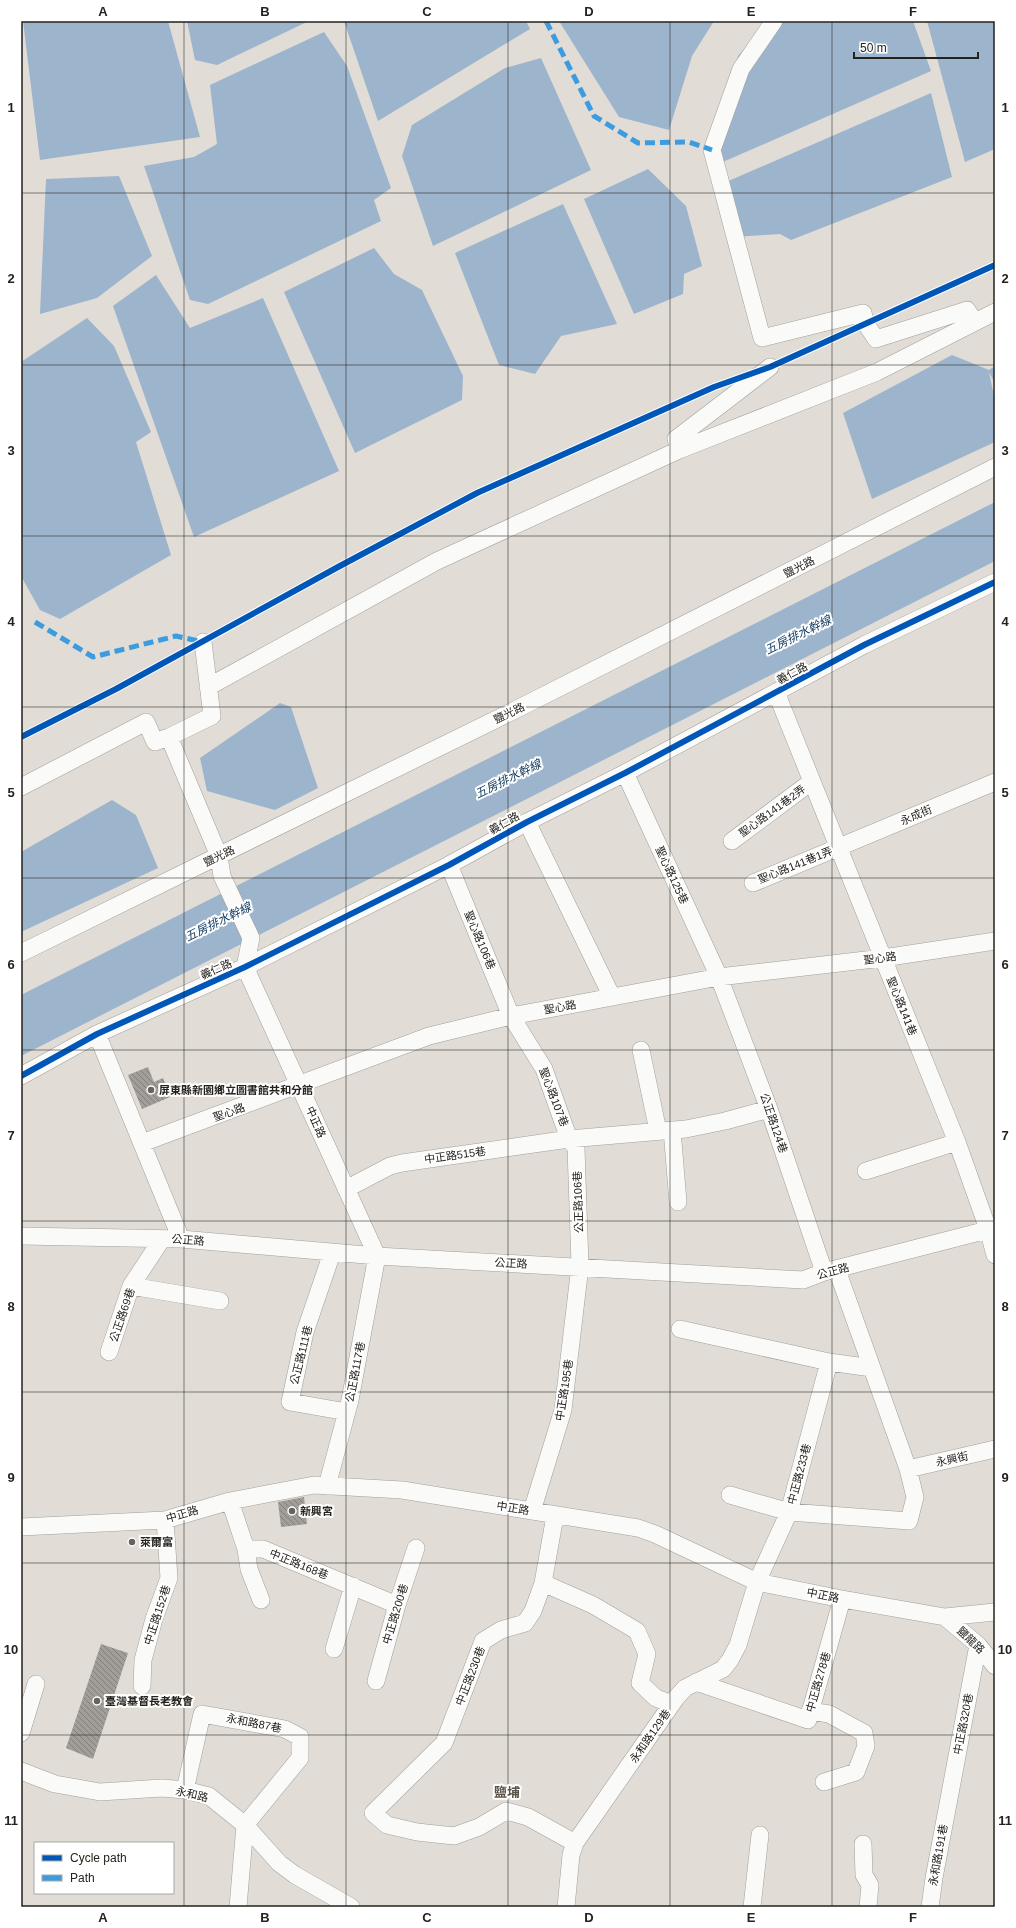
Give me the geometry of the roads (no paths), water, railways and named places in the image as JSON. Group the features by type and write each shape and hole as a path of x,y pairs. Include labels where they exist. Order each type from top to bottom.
{"street":[{"path":"774,21 741,70 712,150 762,338 863,312 866,324 876,339 967,310 974,321"},
{"path":"208,687 437,561 679,450 877,372 974,321 995,312"},
{"path":"679,450 676,439 770,367"},
{"name":"鹽光路","path":"21,953 518,708 995,467"},
{"name":"義仁路","path":"21,1076 97,1034 245,967 449,865 527,822 625,773 864,645 995,582"},
{"path":"21,787 146,722 155,742 169,737 212,716 203,642"},
{"name":"聖心路141巷","path":"776,692 992,1228 995,1255"},
{"path":"169,737 219,856 222,876 251,938 245,967"},
{"name":"聖心路125巷","path":"625,773 719,977"},
{"name":"聖心路141巷2弄","path":"732,841 811,782"},
{"name":"永成街","path":"838,848 995,782"},
{"path":"527,822 612,997"},
{"name":"聖心路141巷1弄","path":"753,883 838,848"},
{"name":"聖心路106巷","path":"449,865 511,1016"},
{"name":"聖心路","path":"142,1143 300,1086 429,1036 511,1016 719,977 883,958 995,941"},
{"name":"中正路","path":"245,967 377,1256"},
{"name":"公正路124巷","path":"719,977 830,1271 872,1368 908,1469 915,1497 909,1521 789,1512"},
{"name":"聖心路107巷","path":"511,1016 544,1070 569,1139"},
{"path":"97,1034 181,1239"},
{"path":"641,1050 665,1131 678,1202"},
{"name":"中正路515巷","path":"346,1189 390,1166 402,1163 569,1139 665,1131 725,1121 769,1109"},
{"name":"公正路106巷","path":"569,1139 576,1148 580,1266"},
{"path":"866,1171 957,1142"},
{"name":"公正路","path":"21,1236 181,1239 377,1256 580,1266 803,1280 830,1271 992,1228"},
{"name":"公正路69巷","path":"109,1352 131,1286 162,1239"},
{"name":"公正路111巷","path":"332,1253 306,1332 290,1402 347,1412"},
{"name":"公正路117巷","path":"327,1486 347,1412 377,1256"},
{"name":"中正路195巷","path":"532,1511 563,1410 580,1266"},
{"path":"131,1286 220,1301"},
{"path":"680,1329 829,1362 872,1368"},
{"name":"中正路233巷","path":"757,1582 789,1512 829,1362"},
{"name":"永興街","path":"908,1469 995,1449"},
{"name":"中正路","path":"22,1529 165,1520 230,1502 314,1485 402,1490 555,1516 638,1528 655,1534 757,1582 945,1617 995,1612"},
{"path":"730,1495 789,1512"},
{"path":"230,1502 246,1549 249,1569 261,1600"},
{"name":"中正路230巷","path":"555,1516 543,1583 533,1611 525,1623 500,1630 483,1641 444,1743 373,1813 388,1825 417,1832 454,1836 479,1827 506,1812 528,1817 576,1843"},
{"name":"中正路152巷","path":"142,1686 143,1660 154,1619 168,1578 165,1520"},
{"name":"中正路200巷","path":"376,1681 397,1605 416,1548"},
{"name":"中正路168巷","path":"246,1549 263,1549 397,1605"},
{"name":"永和路129巷","path":"566,1907 571,1855 576,1843 672,1704 686,1688 723,1669 730,1660 738,1645 757,1582"},
{"path":"543,1583 593,1605 637,1631 647,1654 640,1683 656,1698 672,1704"},
{"path":"334,1650 353,1586"},
{"name":"中正路278巷","path":"696,1682 808,1720 842,1599"},
{"name":"鹽龍路","path":"945,1617 978,1645 995,1666"},
{"name":"中正路320巷","path":"948,1803 978,1645"},
{"path":"21,1733 36,1684"},
{"path":"810,1712 829,1714 864,1733 866,1746 856,1772 824,1782"},
{"name":"永和路87巷","path":"184,1790 202,1714 285,1729 300,1737 300,1758 245,1825"},
{"name":"永和路","path":"21,1771 55,1784 100,1792 162,1788 184,1790 209,1796 245,1825 279,1863 295,1875 350,1907"},
{"name":"永和路191巷","path":"930,1907 948,1803"},
{"path":"238,1907 245,1825"},
{"path":"752,1907 760,1835"},
{"path":"863,1844 864,1875 870,1885 868,1907"}],"water":[{"path":"23,21 168,21 200,137 40,160"},
{"path":"187,21 309,21 217,65 195,60"},
{"path":"344,21 526,21 530,29 378,121"},
{"path":"559,21 714,21 692,56 669,130 619,117"},
{"path":"768,21 913,21 931,71 716,165 716,118 738,56"},
{"path":"927,21 995,21 995,149 965,162"},
{"path":"324,32 347,66 391,188 374,200 381,221 208,304 190,300 144,166 194,157 217,144 210,85"},
{"path":"541,58 591,170 433,246 402,156 412,125 505,68"},
{"path":"931,93 952,177 791,240 780,234 735,237 717,186"},
{"path":"648,169 686,206 702,266 684,274 683,294 634,314 584,199"},
{"path":"119,176 152,256 97,298 40,314 46,179"},
{"path":"563,204 617,324 561,336 535,374 499,365 455,253"},
{"path":"374,248 394,274 422,290 463,376 462,400 355,453 284,292"},
{"path":"156,275 190,328 263,298 339,471 194,537 113,306"},
{"path":"87,318 114,346 151,432 136,442 171,555 60,619 40,610 21,576 21,362"},
{"path":"952,355 989,370 995,366 995,384 989,372 995,401 995,442 872,499 843,413"},
{"name":"五房排水幹線","path":"995,502 995,561 21,1056 21,995"},
{"path":"280,703 291,707 318,788 275,810 207,791 200,758"},
{"path":"112,800 136,815 158,868 21,932 21,852"}],"place":[{"name":"屏東縣新園鄉立圖書館共和分館","path":"151,1090"},
{"name":"新興宮","path":"292,1511"},
{"name":"萊爾富","path":"132,1542"},
{"name":"臺灣基督長老教會","path":"97,1701"}],"district":[{"name":"鹽埔","path":"507,1792"}]}
